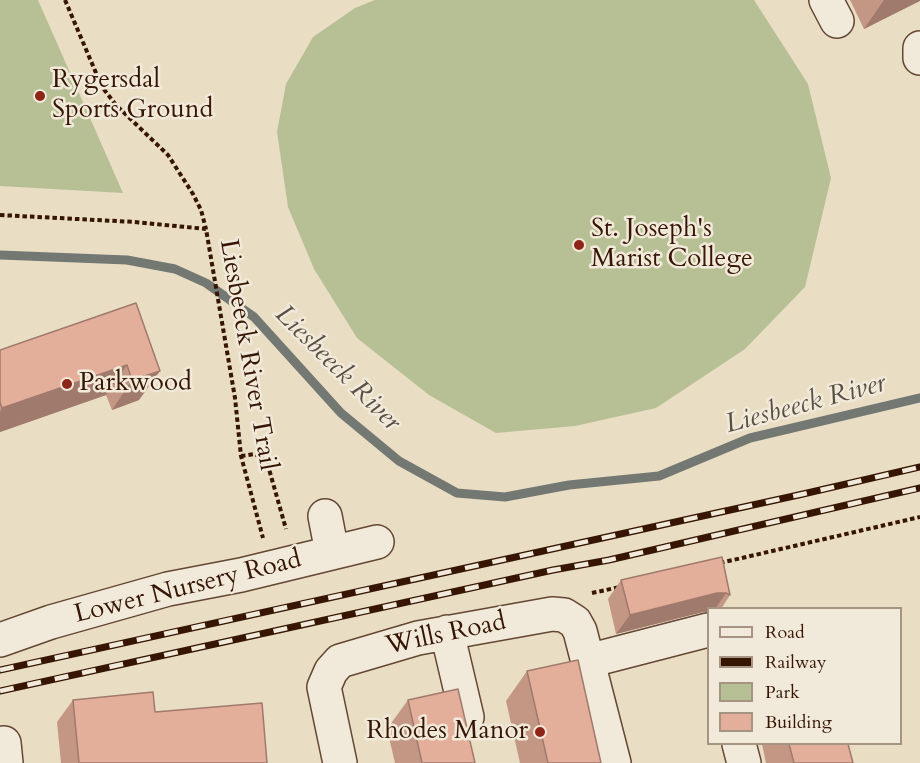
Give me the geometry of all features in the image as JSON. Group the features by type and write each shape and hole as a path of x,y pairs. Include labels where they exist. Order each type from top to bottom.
{"street":[{"path":"920,48 920,58"},
{"path":"325,516 332,552"},
{"name":"Lower Nursery Road","path":"0,640 51,622 168,589 241,575 377,542"},
{"name":"Wills Road","path":"340,763 324,687 331,671 340,661 418,638 552,614 564,615 575,622"},
{"path":"575,622 584,640 614,763"},
{"path":"588,661 707,630"},
{"path":"447,632 467,717"},
{"path":"739,745 744,763"}],"path":[{"path":"65,0 102,87 116,105 168,155 193,194 201,210 206,229"},
{"name":"Liesbeeck River Trail","path":"0,215 135,222 206,229 235,398 241,456 265,548"},
{"path":"241,456 255,454 264,459 270,468 295,561"},
{"path":"719,564 920,517"},
{"path":"575,622 583,596 628,585"}],"green space":[{"name":"Rygersdal Sports Ground","path":"0,0 38,0 123,193 0,186"},
{"name":"St. Joseph's Marist College","path":"375,0 754,0 808,84 831,178 805,287 745,349 656,408 575,426 496,433 429,395 357,338 314,269 288,207 277,132 286,84 313,37 355,8"}],"building":[{"path":"136,303 160,371 132,380 127,365 2,408 0,350"},
{"path":"722,557 730,595 717,593 630,615 621,580"},
{"path":"578,660 601,763 548,763 527,671"},
{"path":"458,689 475,763 422,763 408,700"},
{"path":"153,692 155,712 262,703 267,763 79,763 73,700"},
{"path":"789,745 848,745 853,763 794,763"}],"waterway":[{"name":"Liesbeeck River","path":"0,255 127,260 175,269 206,283 254,317 341,413 399,461 457,493 505,497 569,485 659,476 750,438 920,398"}],"railway":[{"path":"0,670 920,467"},
{"path":"0,691 553,570 609,560 920,488"}],"place":[{"name":"Rygersdal Sports Ground","path":"40,96"},
{"name":"St. Joseph's Marist College","path":"579,245"},
{"name":"Parkwood","path":"67,384"},
{"name":"Rhodes Manor","path":"540,732"}]}
